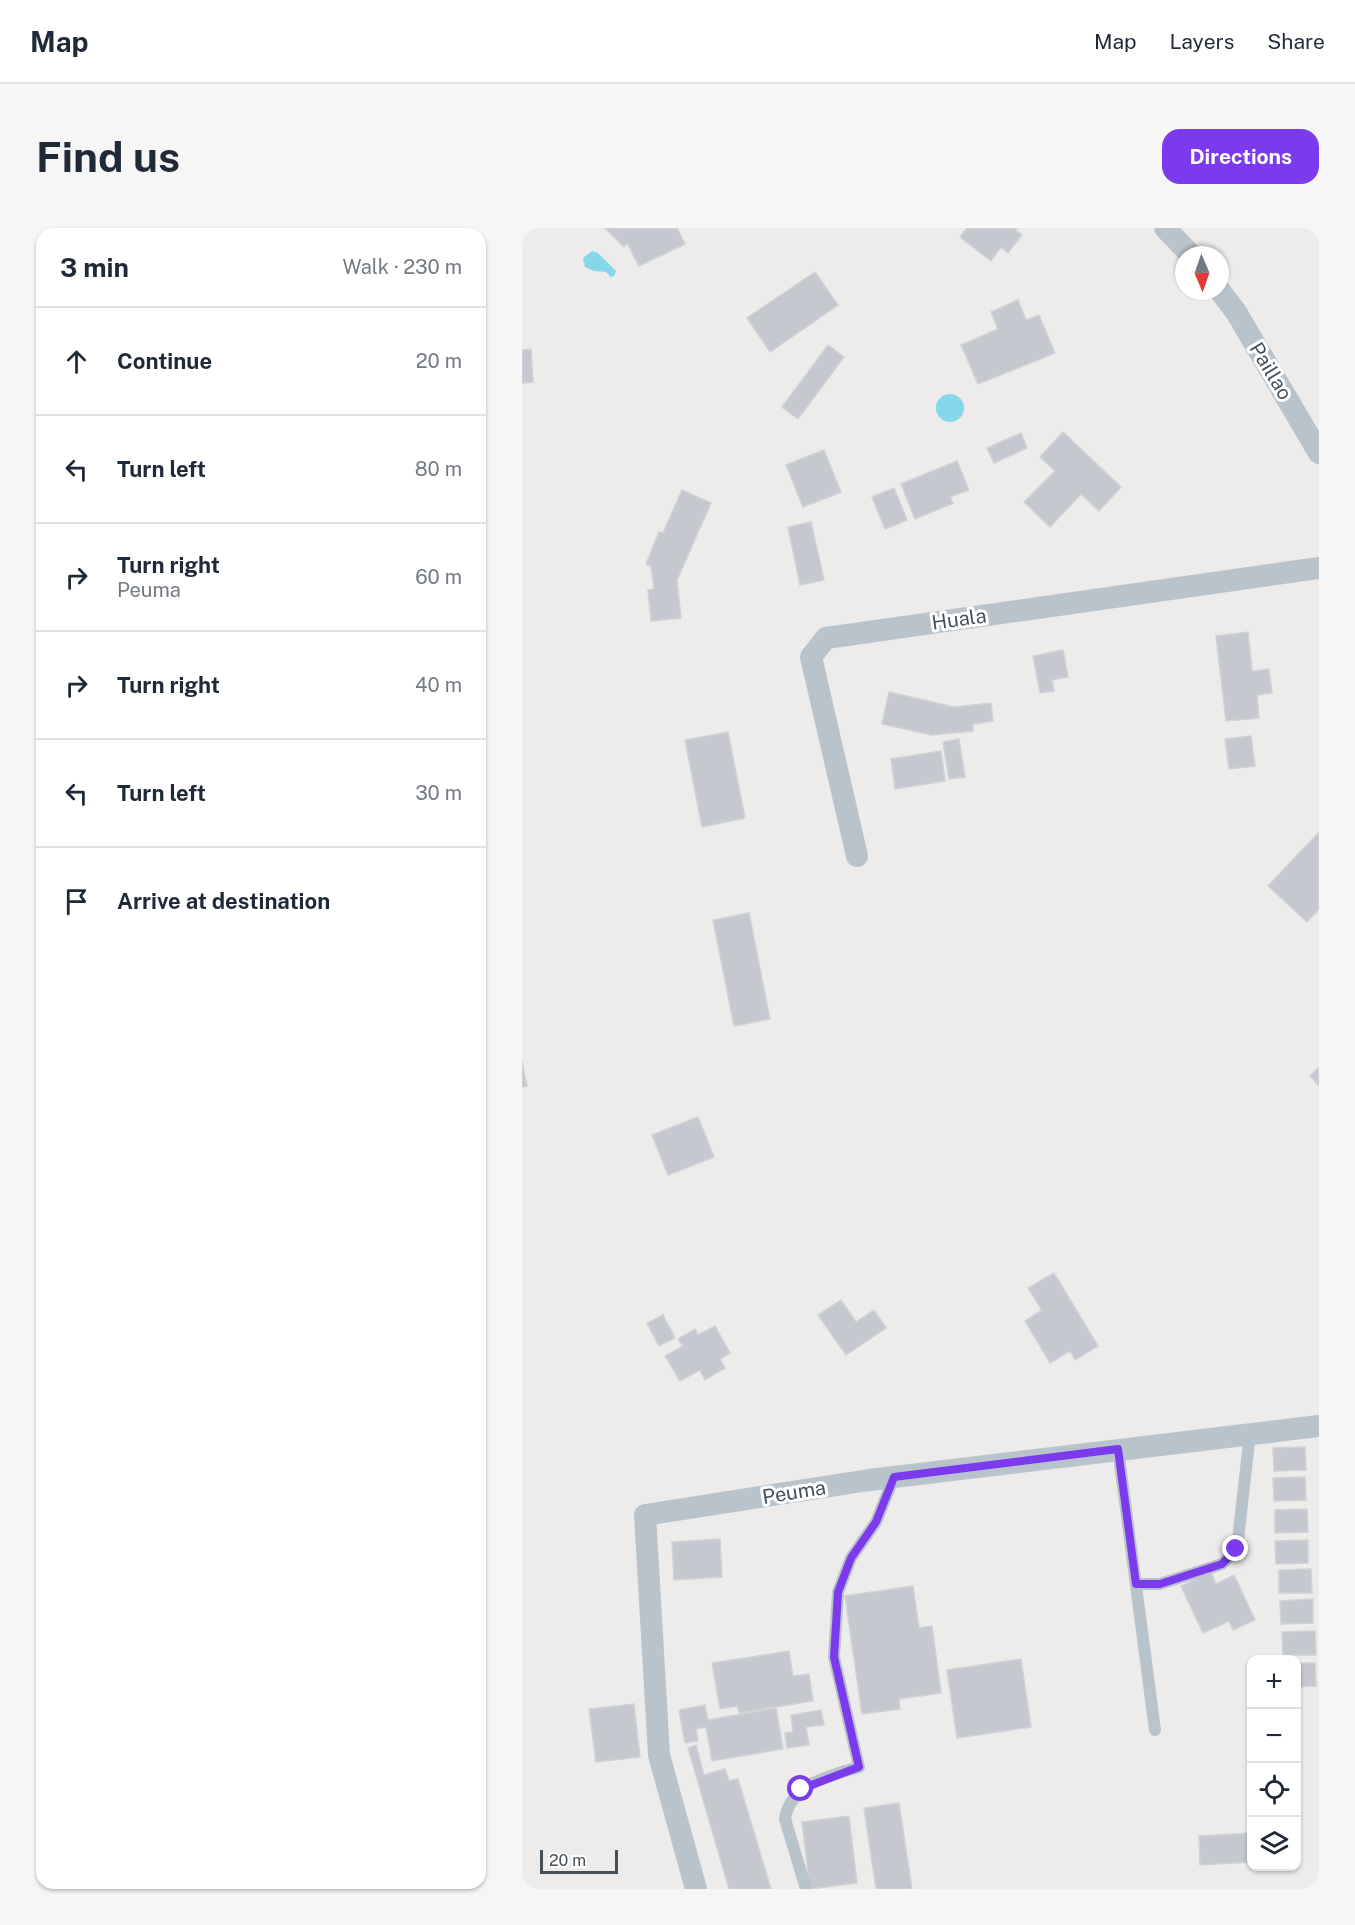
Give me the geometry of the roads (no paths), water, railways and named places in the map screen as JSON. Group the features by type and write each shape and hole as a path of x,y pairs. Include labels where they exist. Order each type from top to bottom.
{"street":[{"path":"1165,228 1182,246"},
{"name":"Paillao","path":"1227,300 1319,453"},
{"name":"Huala","path":"857,856 811,657 826,638 1319,568"},
{"name":"Peuma","path":"696,1889 659,1755 645,1515 894,1477 1319,1426"}],"lane":[{"path":"1136,1584 1160,1584 1222,1564 1236,1549 1250,1433"},
{"path":"1118,1449 1155,1730"},
{"path":"806,1889 785,1819 786,1808 801,1789 859,1767 834,1657 838,1592 851,1558 876,1522 894,1477"}],"water":[{"path":"592,251 598,253 616,271 614,276 611,277 606,272 594,271 585,267 583,258"},
{"path":"950,394 960,398 964,408 960,418 950,422 940,418 936,408 940,398"}]}
